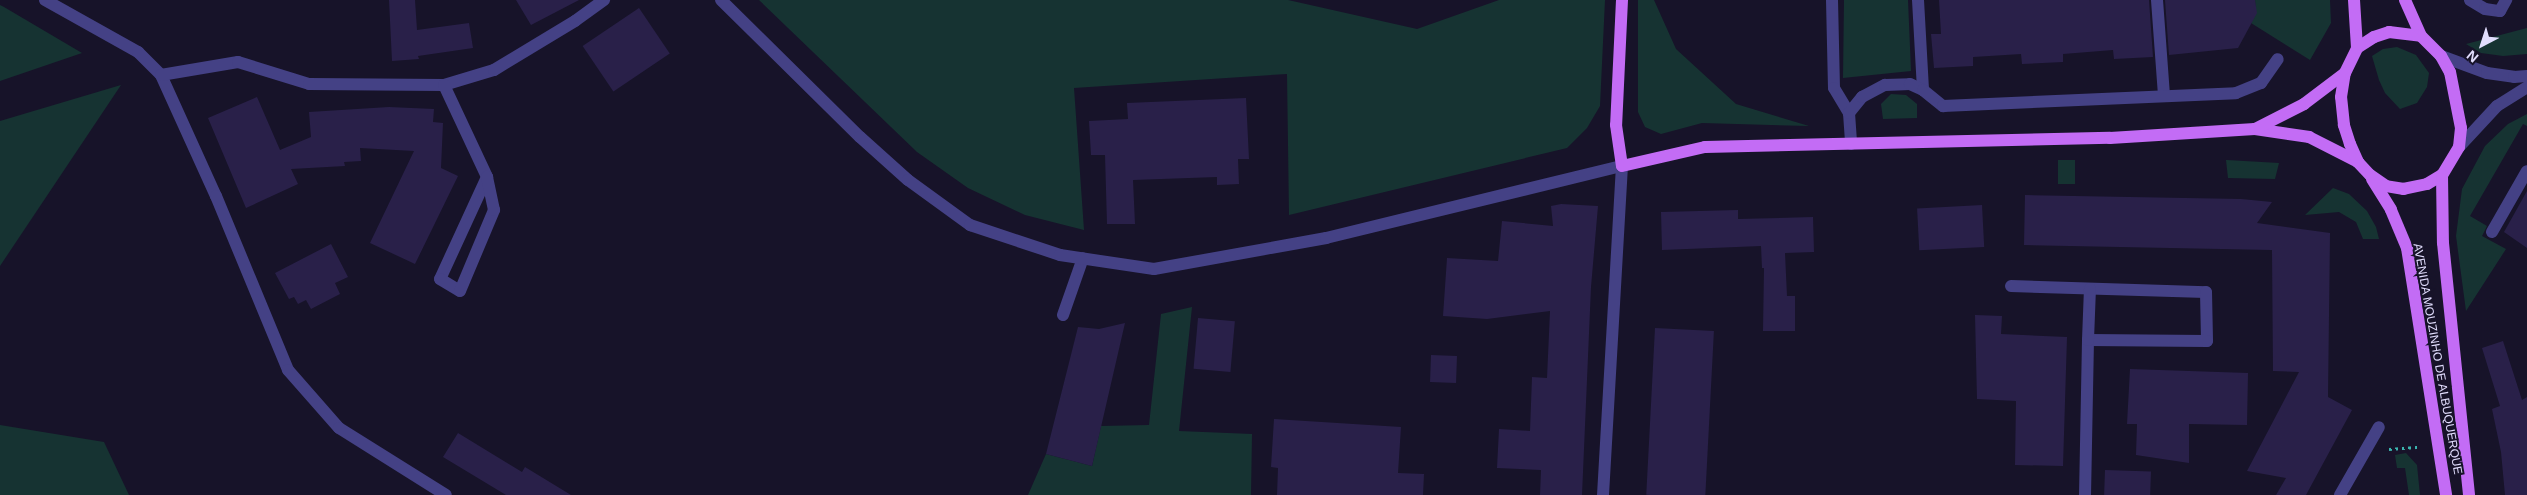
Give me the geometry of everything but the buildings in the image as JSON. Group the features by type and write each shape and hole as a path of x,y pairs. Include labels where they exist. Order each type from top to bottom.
{"main road":[{"path":"1622,0 1616,125 1622,166 1705,147 2110,138 2254,129 2309,138 2358,162 2370,175 2386,186 2404,188 2427,184 2442,175 2458,146 2460,116 2450,72 2441,56 2421,36 2406,0"},
{"path":"2354,0 2357,48 2345,73 2341,97 2344,125 2358,162"},
{"path":"2357,48 2374,37 2389,32 2421,36"},
{"path":"2254,129 2304,104 2345,73"},
{"name":"AVENIDA MOUZINHO DE ALBUQUERQUE","path":"2370,175 2391,210 2406,248 2446,495"},
{"name":"AVENIDA MOUZINHO DE ALBUQUERQUE","path":"2442,175 2443,243 2469,495"}],"street":[{"path":"45,0 138,52 161,74 216,196 288,370 339,428 446,495"},
{"path":"161,74 238,62 309,84 444,85 494,70 575,21 604,0"},
{"path":"721,0 901,174 970,225 1060,255 1154,269 1164,268 1326,238 1622,166 1603,495"},
{"path":"1832,0 1834,88 1849,112 1850,144"},
{"path":"1918,0 1923,90"},
{"path":"2157,0 2164,96"},
{"path":"2470,0 2485,9 2500,11 2506,0"},
{"path":"2441,56 2487,73 2514,77 2527,76"},
{"path":"1849,112 1862,97 1885,85 1910,84 1923,90 1942,106 2236,93 2260,83 2278,59"},
{"path":"444,85 487,178 494,210 460,291 440,279 487,178"},
{"path":"2458,146 2497,106 2527,87"},
{"path":"2492,232 2527,171"},
{"path":"1063,315 1083,258"},
{"path":"2011,286 2206,292 2207,341 2088,340"},
{"path":"2085,495 2090,289"},
{"path":"2340,495 2380,427"}],"path":[{"path":"2367,450 2423,447"}],"green space":[{"path":"759,0 1288,0 1417,29 1499,0 1605,0 1600,106 1587,128 1567,148 1289,215 1287,74 1074,88 1084,230 1025,215 968,188 917,152"},
{"path":"1638,0 1654,0 1676,49 1736,104 1809,126 1702,123 1661,134 1645,127 1638,112"},
{"path":"1844,0 1908,0 1911,71 1843,78"},
{"path":"2255,0 2330,0 2331,23 2310,60 2251,23 2256,13"},
{"path":"0,5 4,7 82,53 0,81"},
{"path":"2527,28 2527,54 2503,56 2481,53 2466,44"},
{"path":"2397,47 2416,55 2429,73 2427,87 2417,103 2400,109 2385,93 2372,56 2383,49"},
{"path":"121,85 0,266 0,121"},
{"path":"1891,94 1906,95 1917,104 1917,118 1883,119 1881,104"},
{"path":"2527,114 2527,126 2523,124 2470,216 2487,226 2482,236 2506,249 2466,311 2456,236 2462,189 2485,146 2508,124"},
{"path":"2058,160 2075,160 2075,184 2058,184"},
{"path":"2226,160 2279,163 2275,179 2228,178"},
{"path":"2333,188 2349,194 2367,211 2376,227 2379,239 2363,239 2356,222 2339,212 2305,215"},
{"path":"1192,307 1179,431 1252,434 1251,495 1028,495 1046,454 1092,466 1101,426 1149,425 1161,314"},
{"path":"0,425 104,442 129,495 0,495"},
{"path":"2406,453 2417,465 2420,495 2409,495 2405,468 2397,468 2395,455"}]}
